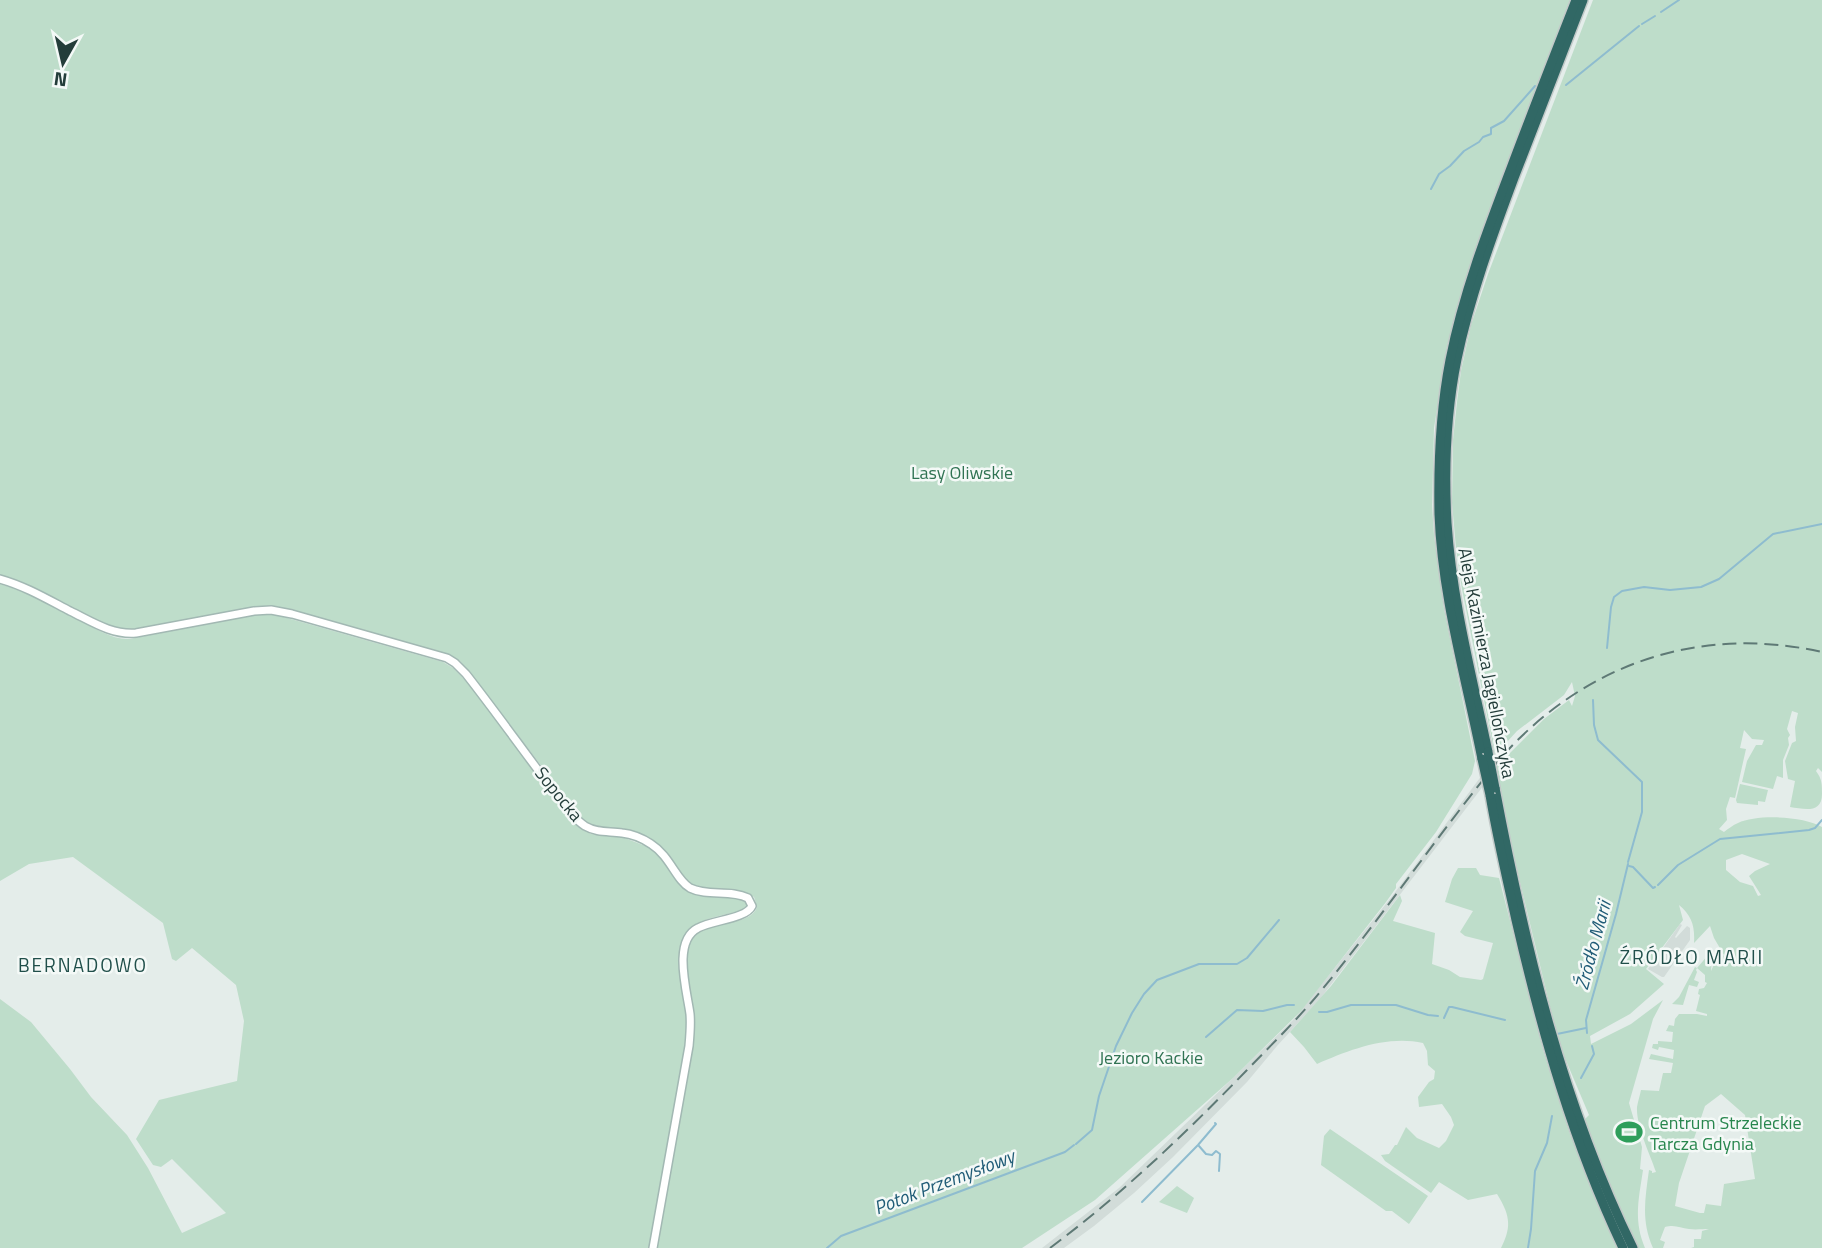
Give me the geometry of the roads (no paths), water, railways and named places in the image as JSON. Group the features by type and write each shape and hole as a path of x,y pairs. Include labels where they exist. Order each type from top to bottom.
{"highway":[{"name":"Aleja Kazimierza Jagiellończyka","path":"1485,756 1453,619 1443,556 1439,515 1439,462 1444,397 1456,331 1476,262 1576,0"},
{"name":"Aleja Kazimierza Jagiellończyka","path":"1583,0 1483,262 1463,331 1451,393 1446,462 1447,521 1462,630 1524,954 1547,1044 1580,1146 1623,1248"},
{"name":"Aleja Kazimierza Jagiellończyka","path":"1492,792 1543,1007 1590,1150 1633,1248"}],"main road":[{"name":"Sopocka","path":"0,579 27,589 118,633 136,633 254,611 280,612 447,658 466,674 581,824 597,831 635,836 653,845 689,887 704,892 741,895 750,900 751,909 747,913 701,926 690,934 685,942 684,973 690,1040 653,1248"}],"waterway":[{"path":"1661,12 1679,0"},
{"path":"1642,24 1655,16"},
{"path":"1566,85 1639,26"},
{"path":"1431,189 1439,174 1464,151 1491,134 1491,128 1504,121 1535,86"},
{"name":"Źródło Marii","path":"1607,648 1611,607 1614,597 1622,591 1644,587 1670,590 1701,587 1719,579 1773,534 1822,524"},
{"name":"Źródło Marii","path":"1593,700 1594,725 1598,740 1642,782 1642,812 1628,862"},
{"path":"1658,885 1678,865 1720,839 1809,830 1822,820"},
{"name":"Źródło Marii","path":"1587,1033 1586,1020 1628,864"},
{"path":"1629,866 1655,887"},
{"name":"Potok Przemysłowy","path":"1076,1144 1092,1130 1099,1096 1116,1046 1144,994 1157,980 1199,964 1237,964 1247,958 1279,920"},
{"path":"1206,1037 1237,1010 1263,1011 1294,1005"},
{"path":"1319,1012 1351,1005 1396,1005 1438,1016"},
{"path":"1444,1018 1449,1007 1452,1007 1505,1020"},
{"path":"1557,1034 1586,1028"},
{"name":"Źródło Marii","path":"1581,1078 1594,1054 1592,1046"},
{"name":"Źródło Marii","path":"1528,1248 1535,1171 1547,1143 1552,1116"},
{"path":"1142,1202 1198,1145 1215,1123"},
{"name":"Potok Przemysłowy","path":"827,1248 841,1236 1065,1152 1074,1145"},
{"path":"1199,1146 1206,1154 1212,1155 1216,1151 1220,1154 1219,1171"}],"railway":[{"path":"1050,1248 1152,1163 1224,1094 1293,1022 1343,964 1499,760 1532,727 1567,699 1605,677 1645,660 1687,649 1730,644 1776,645 1822,652"}],"place":[{"name":"Centrum Strzeleckie Tarcza Gdynia","path":"1629,1132"}],"district":[{"name":"ŹRÓDŁO MARII","path":"1692,956"},
{"name":"BERNADOWO","path":"83,964"}],"park label":[{"name":"Lasy Oliwskie","path":"962,472"},
{"name":"Jezioro Kackie","path":"1151,1057"}]}
